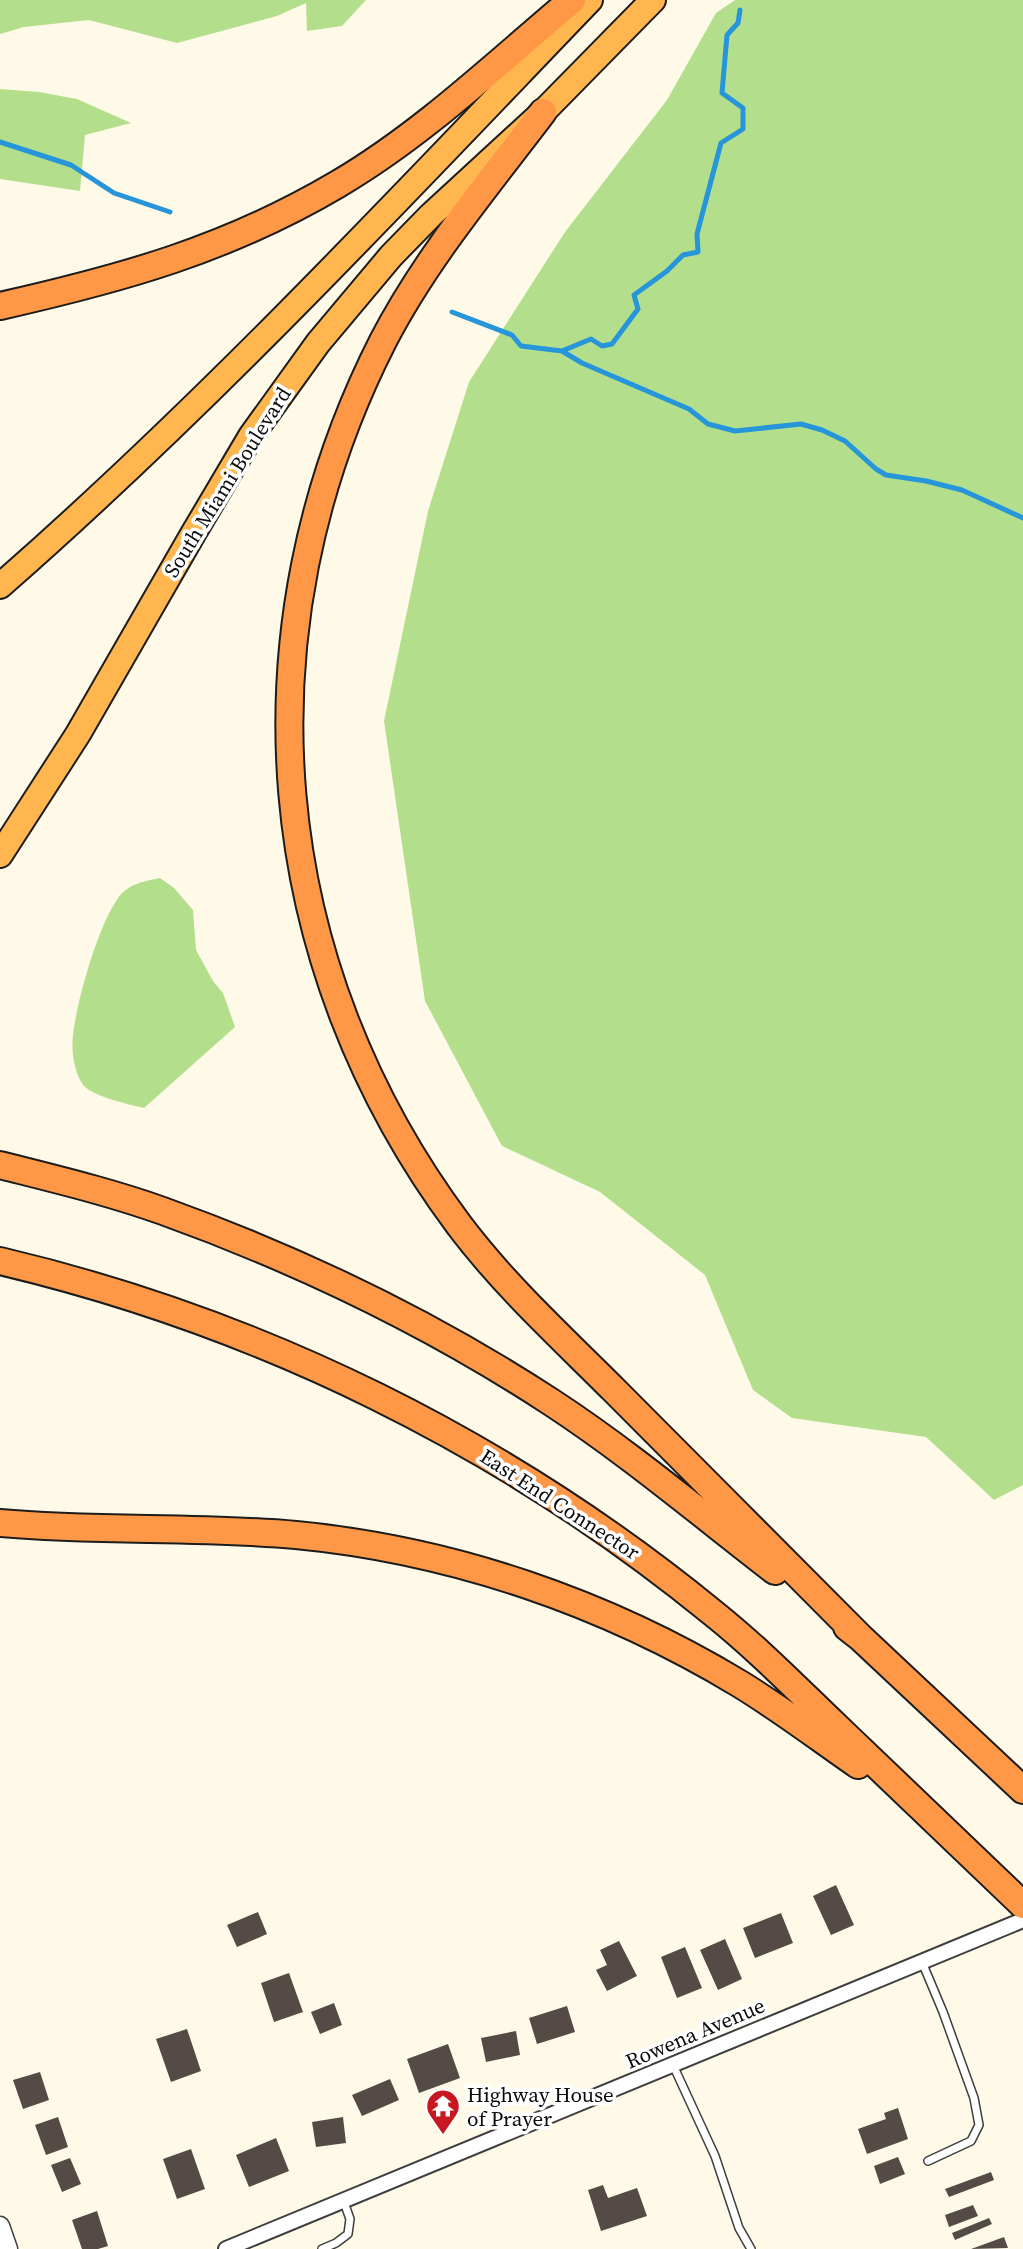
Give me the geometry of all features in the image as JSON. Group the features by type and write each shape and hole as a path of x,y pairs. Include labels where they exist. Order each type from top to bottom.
{"highway":[{"path":"0,306 108,281 187,256 246,232 303,204 340,183 412,134 572,0"},
{"path":"0,586 128,471 250,352 590,0"},
{"name":"South Miami Boulevard","path":"0,855 79,734 221,484 284,389 353,299 391,256 431,215 543,112 653,0"},
{"path":"543,112 449,237 402,309 367,375 335,453 322,494 302,579 291,663 289,706 292,793 303,878 324,962 353,1042 390,1120 412,1157 488,1261 538,1316 861,1638 1023,1790"},
{"path":"0,1165 77,1184 161,1210 323,1276 401,1314 553,1403 624,1454 861,1638"},
{"name":"East End Connector","path":"0,1261 52,1273 131,1297 210,1323 287,1354 438,1427 510,1468 639,1555 715,1614 764,1657 1023,1905"},
{"path":"0,1523 41,1527 213,1530 298,1536 394,1550 508,1579 559,1596 629,1625 705,1664 769,1703 926,1813"}],"street":[{"name":"Rowena Avenue","path":"234,2248 1023,1920"},
{"path":"0,2226 8,2249"}],"lane":[{"path":"922,1962 974,2098 979,2125 971,2141 928,2161"},
{"path":"673,2065 715,2156 739,2228 751,2249"},
{"path":"322,2249 348,2234 350,2219 344,2202"}],"green space":[{"path":"0,0 366,0 342,26 307,31 306,3 277,16 177,43 89,20 24,27 0,34"},
{"path":"735,0 1023,0 1023,1485 994,1500 926,1437 792,1418 753,1390 705,1275 600,1192 502,1146 425,1001 384,721 428,511 469,382 565,232 667,100 716,13"},
{"path":"0,89 77,99 131,123 85,135 80,191 0,179"},
{"path":"160,878 174,888 193,910 196,950 223,993 235,1027 144,1108 103,1097 84,1086 76,1069 72,1041 84,984 110,910 131,886"}],"building":[{"path":"836,1885 854,1925 831,1935 813,1896"},
{"path":"258,1912 267,1934 237,1947 227,1925"},
{"path":"781,1913 793,1943 755,1958 743,1928"},
{"path":"725,1939 742,1979 718,1990 700,1950"},
{"path":"619,1941 637,1976 607,1991 596,1970 607,1965 600,1950"},
{"path":"685,1947 702,1988 677,1998 661,1957"},
{"path":"289,1973 303,2012 274,2022 261,1983"},
{"path":"334,2003 342,2025 320,2034 311,2012"},
{"path":"567,2006 575,2032 537,2044 529,2018"},
{"path":"187,2029 201,2071 171,2082 156,2039"},
{"path":"516,2031 520,2055 486,2062 481,2038"},
{"path":"448,2044 460,2078 419,2093 407,2059"},
{"path":"40,2072 49,2100 23,2109 13,2080"},
{"path":"390,2079 399,2100 362,2116 352,2095"},
{"path":"898,2108 908,2139 867,2154 858,2129 886,2119 884,2113"},
{"path":"58,2117 68,2147 46,2155 35,2125"},
{"path":"343,2117 346,2143 316,2147 312,2122"},
{"path":"276,2138 289,2171 249,2187 236,2155"},
{"path":"191,2149 205,2189 177,2199 163,2159"},
{"path":"898,2157 905,2174 880,2184 874,2166"},
{"path":"70,2158 81,2184 62,2192 51,2165"},
{"path":"991,2172 994,2180 949,2197 945,2189"},
{"path":"603,2185 608,2198 637,2188 647,2216 601,2231 588,2190"},
{"path":"973,2205 978,2216 949,2227 945,2215"},
{"path":"97,2211 108,2246 82,2249 72,2220"},
{"path":"989,2218 992,2224 955,2240 952,2233"},
{"path":"1004,2237 1008,2248 971,2249"}],"waterway":[{"path":"562,351 591,339 602,346 612,344 638,309 634,295 667,271 683,255 698,252 697,234 721,143 743,129 743,108 722,93 727,35 738,23 740,10"},
{"path":"0,142 71,165 114,193 170,212"},
{"path":"452,312 512,335 521,346 562,351 582,363 689,409 708,424 735,431 801,424 822,430 845,441 886,475 962,490 1023,518"}],"place":[{"name":"Highway House of Prayer","path":"443,2136"}]}
